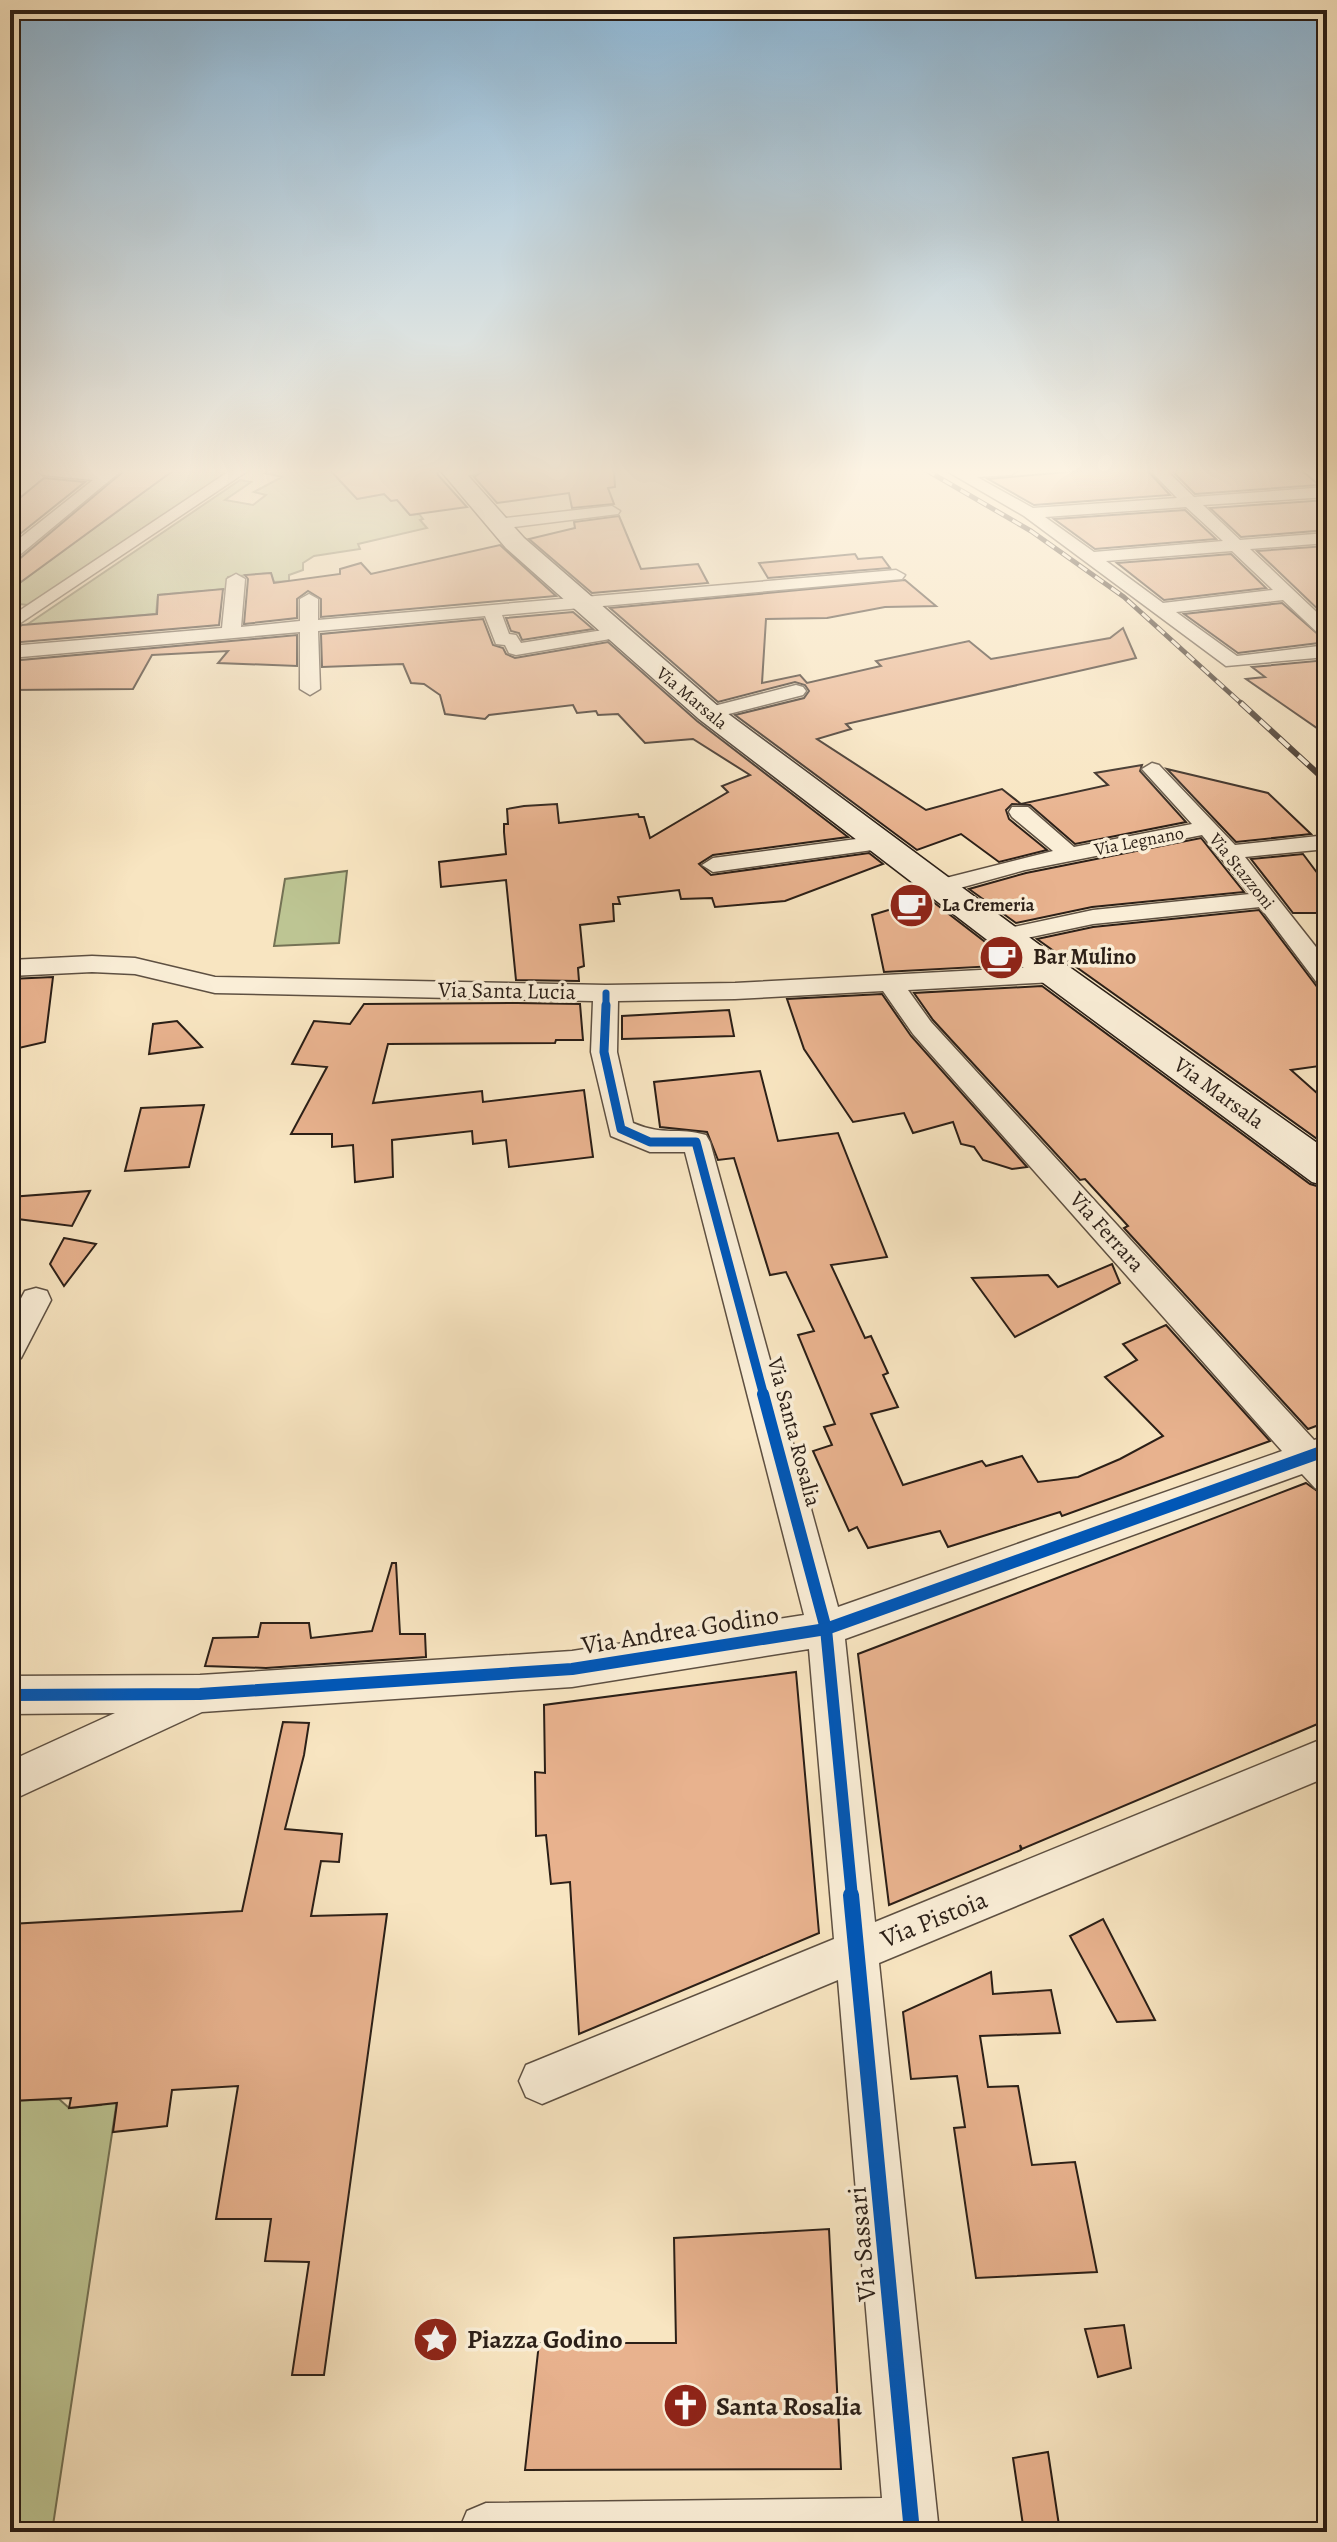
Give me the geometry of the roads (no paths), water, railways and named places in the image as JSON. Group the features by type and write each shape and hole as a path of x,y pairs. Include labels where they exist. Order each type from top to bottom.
{"main road":[{"name":"Via Marsala","path":"569,589 709,713 1003,936 1327,1171"}],"street":[{"path":"10,625 64,589"},
{"path":"231,633 235,589"},
{"path":"10,652 736,589"},
{"path":"1136,589 1233,662 1327,651"},
{"path":"1281,589 1327,632"},
{"path":"1163,608 1287,594"},
{"path":"309,599 310,689"},
{"path":"492,610 502,640 510,639 516,649 616,633"},
{"path":"408,617 412,640"},
{"path":"709,713 796,691"},
{"name":"Via Stazzoni","path":"1152,769 1230,852 1327,978"},
{"name":"Via Legnano","path":"1020,812 1070,855"},
{"name":"Via Legnano","path":"938,887 1070,855 1207,828"},
{"path":"1230,852 1327,842"},
{"path":"713,865 786,866 879,843"},
{"path":"1003,936 1093,917 1267,899"},
{"name":"Via Santa Lucia","path":"10,968 92,964 135,966 215,985 606,993 735,991 1055,974"},
{"name":"Via Ferrara","path":"890,983 922,1028 1321,1462"},
{"name":"Via Santa Rosalia","path":"606,993 604,1052 621,1129 650,1142 696,1142 826,1629 856,1951"},
{"path":"10,1349 36,1300"},
{"name":"Via Andrea Godino","path":"10,1695 200,1694 572,1669 826,1629 1321,1462"},
{"path":"10,1781 200,1694"},
{"name":"Via Pistoia","path":"542,2081 1327,1757"},
{"name":"Via Sassari","path":"856,1951 911,2528"},
{"path":"486,2530 911,2528"}],"railway":[{"path":"1112,589 1243,705"},
{"path":"1241,703 1327,782"}],"place":[{"name":"La Cremeria","path":"911,905"},
{"name":"Bar Mulino","path":"1002,957"},
{"name":"Piazza Godino","path":"436,2339"},
{"name":"Santa Rosalia","path":"685,2406"}]}
